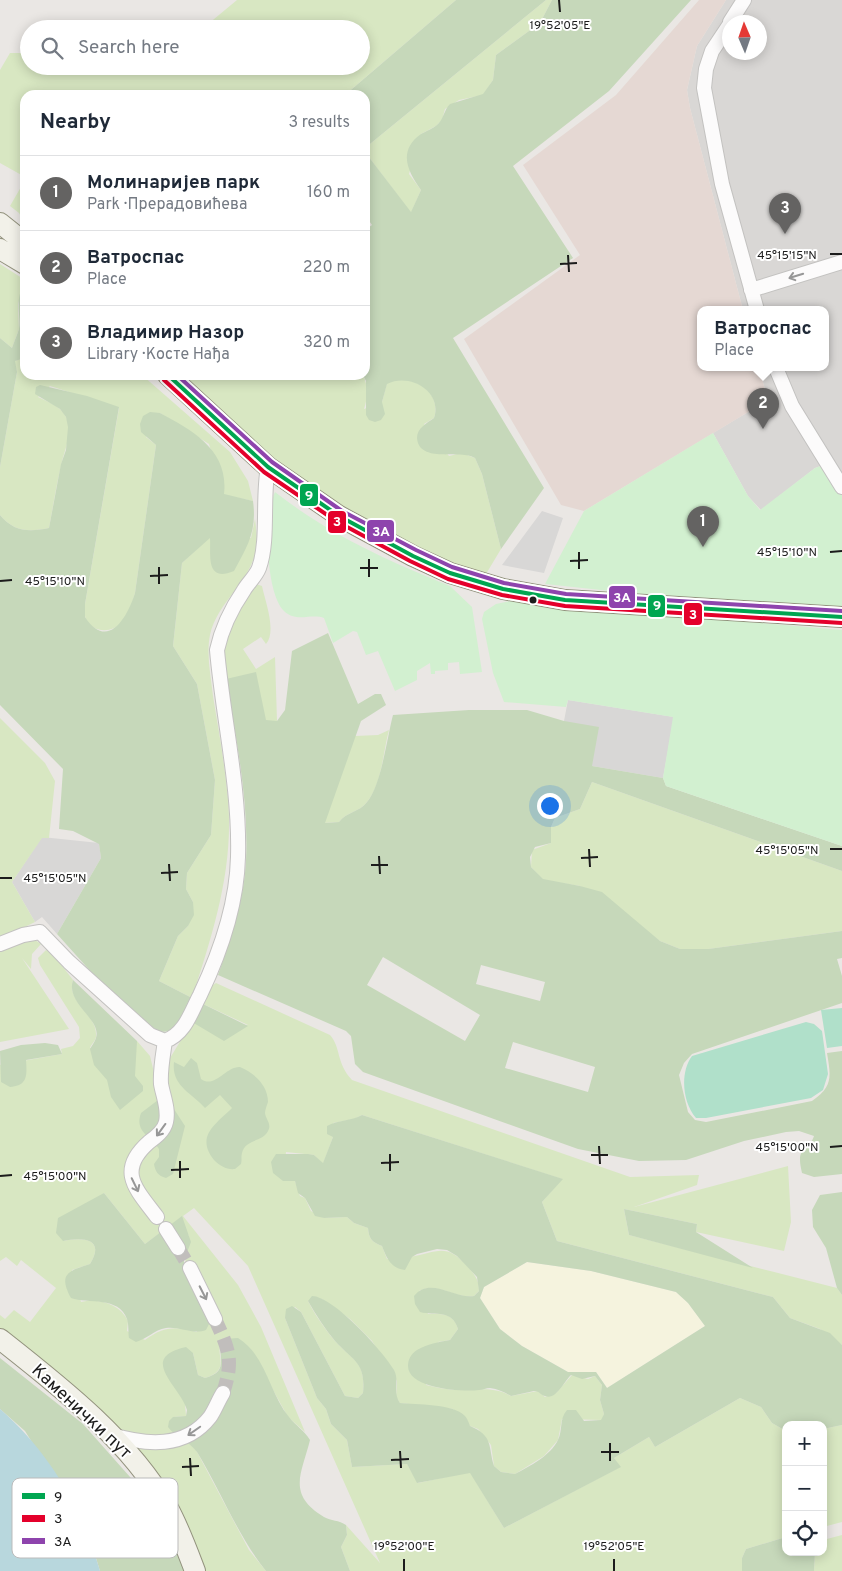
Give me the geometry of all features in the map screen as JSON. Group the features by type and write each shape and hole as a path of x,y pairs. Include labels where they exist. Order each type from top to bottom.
{"main road":[{"path":"0,223 20,239"},
{"path":"0,249 20,261"},
{"path":"173,380 268,467 339,516 413,556 450,572 503,589 565,600 842,617"},
{"name":"Каменички пут","path":"0,1339 110,1434 147,1478"},
{"name":"Каменички пут","path":"178,1531 196,1571"}],"street":[{"path":"735,15 744,0"},
{"path":"722,35 712,51 706,68 704,88 722,184 756,306"},
{"path":"751,290 842,262"},
{"path":"777,371 792,406 842,487"},
{"path":"0,944 23,935 40,932 69,962 150,1036 165,1041 173,1038 182,1030 208,977 223,936 237,874 238,837 235,791 217,650 227,617 259,569 263,546 263,505 268,467"},
{"path":"156,1217 135,1187 130,1171 136,1154 161,1132 166,1123 167,1109 161,1083 165,1041"},
{"path":"166,1229 178,1248"},
{"path":"190,1268 215,1318"},
{"path":"110,1434 134,1442 157,1443 176,1440 193,1433 210,1417 223,1393"}],"shaded area":[{"path":"699,0 726,0 697,46 687,90 690,108 742,306 697,306 697,371 760,371 768,400 584,511 561,505 464,339 580,255 523,165 616,95"},
{"path":"726,0 842,0 842,487 826,464 815,468 761,510 748,496 713,433 768,400 760,371 829,371 829,306 742,306 690,108 687,90 697,46"},
{"path":"542,511 563,518 544,573 502,565"},
{"path":"568,700 674,717 663,778 592,766 564,721"},
{"path":"42,837 99,843 101,858 57,934 42,917 35,922 12,882"},
{"path":"527,1262 591,1271 676,1292 688,1303 705,1326 607,1388 596,1372 568,1372 522,1346 500,1329 480,1298 484,1287"}],"green space":[{"path":"237,0 456,0 370,74 370,20 213,20"},
{"path":"456,0 546,0 370,144 370,90 351,90"},
{"path":"546,0 552,0 540,23 496,55 493,80 483,95 459,100 445,109 442,120 436,126 421,134 409,174 421,190 411,213 370,159 370,144"},
{"path":"552,0 691,0 609,91 513,166 573,258 453,338 544,488 501,549 482,474 475,458 433,453 425,451 419,446 417,434 423,426 434,418 436,409 434,400 429,393 414,383 405,381 387,384 382,402 385,414 381,420 375,422 369,420 366,415 366,380 370,380 370,226 372,225 370,222 370,159 411,212 421,190 412,176 407,162 409,147 421,134 438,124 450,104 483,94 493,80 496,55 540,23"},
{"path":"10,53 20,53 20,75 368,75 351,90 20,90 20,174 0,163 0,70"},
{"path":"20,189 20,215 10,206"},
{"path":"0,264 20,277 20,297 18,304 19,329 12,348 0,338"},
{"path":"20,295 20,360 15,361 17,372 0,467 0,338 12,348 19,329"},
{"path":"20,359 20,380 148,380 230,452 248,481 253,501 224,495 209,444 160,413 146,437 156,445 135,593 127,616 114,628 103,630 89,624 85,616 85,604 119,408 50,386 38,397 54,405 64,413 69,429 68,442 62,460 49,528 28,530 16,528 5,521 0,515 0,467 17,372 14,361"},
{"path":"182,380 365,380 367,392 364,409 382,402 387,383 396,380 414,382 429,392 434,400 436,408 434,418 424,424 449,456 462,453 475,458 482,474 501,549 486,574 452,565 381,533 274,462"},
{"path":"40,385 87,396 119,407 85,604 85,617 93,627 102,631 109,631 116,627 122,620 135,593 156,445 141,432 140,424 143,416 150,412 160,413 197,435 215,454 221,466 224,479 224,494 253,501 254,521 250,538 234,571 225,574 214,570 210,559 210,538 182,563 173,646 197,684 215,780 211,835 187,873 186,889 193,902 194,915 188,926 178,936 159,981 192,998 173,1031 160,1032 137,1017 111,994 57,934 101,858 99,844 73,831 59,829 63,769 0,705 0,515 5,521 16,528 35,530 49,528 61,464 66,450 68,427 66,417 60,409 35,394 36,387"},
{"path":"713,433 748,496 760,510 815,468 826,464 842,487 842,609 695,600 545,584 584,511"},
{"path":"275,492 338,534 403,566 450,586 472,607 482,672 460,674 459,662 448,663 448,670 435,671 435,674 431,674 430,663 417,671 417,680 395,691 378,651 366,655 357,632 353,631 333,643 324,618 314,616 299,617 289,615 284,611 273,588 268,553 269,518"},
{"path":"255,519 257,541 253,561 248,572 219,612 210,635 210,673 227,790 228,844 226,870 215,922 192,998 159,981 178,936 188,926 193,902 186,889 187,873 211,835 215,780 197,684 173,646 182,563 210,537 251,538"},
{"path":"256,584 262,586 270,624 269,638 266,644 261,637 243,649 256,669 275,657 277,721 266,721 226,679 222,656 225,631"},
{"path":"510,601 842,630 842,846 666,786 663,778 673,717 568,700 566,707 504,702 493,673 482,619 484,612 496,604"},
{"path":"328,633 358,704 375,694 381,694 386,705 361,721 325,823 339,822 345,816 364,805 372,795 380,774 393,715 469,710 527,710 564,721 599,727 592,766 663,778 666,786 842,846 842,871 592,782 580,809 555,818 551,827 551,843 535,847 530,857 531,867 543,879 602,892 660,941 680,949 708,949 842,931 842,958 837,959 842,976 842,1003 692,1054 684,1063 679,1075 688,1112 695,1120 706,1122 812,1101 824,1091 829,1080 827,1053 842,1051 842,1174 814,1177 802,1173 800,1164 801,1153 814,1136 799,1131 744,1141 686,1160 639,1161 578,1149 363,1072 355,1064 351,1036 346,1031 218,975 240,904 246,861 244,792 226,679 256,672 266,720 277,721 285,710 292,651","holes":["383,957 480,1015 465,1041 367,985","481,965 545,982 540,1001 476,984","513,1042 595,1067 588,1092 505,1068"]},
{"path":"0,718 45,763 55,781 49,838 42,838 12,882 35,922 0,939"},
{"path":"389,730 379,777 372,795 361,808 345,816 339,822 324,823 355,736 378,735"},
{"path":"592,782 842,871 842,931 708,949 680,949 660,941 580,886 543,880 531,867 532,850 551,843 551,827 555,818 580,809"},
{"path":"35,940 41,944 32,954 31,969 22,958 69,1029 0,1042 0,947 12,942"},
{"path":"46,950 53,954 73,980 72,988 74,995 95,1027 96,1038 90,1048 137,1041 150,1056 156,1081 192,1022 248,1025 201,1003 216,983 330,1035 336,1045 343,1067 352,1080 630,1177 699,1175 697,1185 634,1207 788,1166 791,1222 784,1251 696,1232 697,1224 624,1209 629,1235 837,1288 842,1295 842,1345 820,1329 790,1318 773,1297 557,1241 542,1202 562,1179 362,1115 354,1119 333,1123 333,1137 323,1164 314,1155 286,1152 283,1181 295,1181 300,1196 305,1198 311,1211 324,1218 347,1217 354,1223 368,1228 370,1237 382,1246 387,1259 410,1257 435,1251 447,1252 454,1254 475,1275 479,1291 474,1296 460,1295 433,1288 419,1291 428,1314 451,1317 458,1329 450,1340 438,1342 426,1385 454,1390 490,1390 511,1396 538,1391 545,1397 557,1392 572,1375 588,1379 595,1376 602,1385 600,1400 604,1414 602,1420 562,1419 558,1440 544,1456 515,1474 501,1472 494,1466 491,1445 478,1429 470,1426 453,1409 400,1403 396,1397 397,1381 372,1341 350,1319 322,1299 308,1301 335,1341 357,1362 362,1374 363,1393 358,1398 345,1396 301,1312 295,1307 285,1318 317,1398 326,1409 331,1424 347,1440 352,1467 407,1464 418,1483 470,1472 504,1528 620,1467 614,1458 649,1437 655,1447 740,1398 761,1407 772,1423 782,1429 782,1538 746,1549 742,1558 742,1571 350,1571 341,1547 347,1535 346,1525 380,1563 248,1266 194,1208 183,1216 238,1285 261,1327 305,1432 288,1417 264,1374 224,1339 220,1350 220,1365 214,1374 205,1378 198,1375 193,1353 185,1403 186,1416 174,1417 187,1441 196,1450 249,1550 266,1571 204,1571 178,1515 178,1478 146,1478 0,1331 0,1315 5,1319 14,1310 30,1322 56,1288 21,1260 17,1266 6,1257 0,1261 0,1065 62,1054 61,1049 73,1046 80,1038 79,1027 40,965 38,958","holes":["104,1193 145,1244 179,1219 189,1236 184,1271 192,1286 197,1332 170,1328 158,1332 145,1340 127,1331 128,1321 120,1310 114,1306 95,1301 81,1302 72,1270 90,1264 95,1249 90,1241 77,1239 63,1241"]},
{"path":"73,980 137,1041 135,1076 143,1086 143,1091 120,1110 111,1097 107,1080 94,1065 90,1049 96,1039 96,1031 94,1024 74,997 72,989"},
{"path":"201,1003 248,1026 224,1041 192,1022"},
{"path":"842,1008 842,1046 827,1048 821,1010"},
{"path":"806,1022 814,1024 822,1031 828,1074 823,1090 811,1098 706,1118 696,1118 688,1104 684,1087 686,1070 692,1056"},
{"path":"45,1043 58,1045 62,1054 26,1060 25,1079 16,1086 10,1087 1,1082 0,1051 21,1045"},
{"path":"191,1058 197,1063 201,1079 211,1081 230,1070 240,1067 255,1076 266,1090 268,1102 265,1113 269,1129 266,1135 244,1148 241,1164 235,1169 226,1168 216,1162 209,1152 207,1144 207,1137 214,1125 232,1108 220,1095 205,1108 179,1083 176,1077 174,1062 184,1067"},
{"path":"158,1100 172,1106 185,1126 173,1174 166,1178 159,1175 154,1167 159,1157 159,1149 144,1133 139,1119 141,1113"},
{"path":"362,1115 563,1179 542,1202 557,1241 773,1297 790,1318 830,1333 842,1345 842,1425 827,1428 827,1421 782,1421 782,1429 772,1423 761,1407 740,1398 655,1447 649,1437 614,1458 621,1467 504,1528 470,1473 417,1483 407,1464 352,1467 347,1440 331,1424 326,1409 317,1398 285,1318 286,1309 292,1306 301,1312 345,1396 358,1398 363,1393 360,1368 353,1358 335,1341 321,1322 308,1301 312,1296 321,1298 344,1314 380,1350 396,1374 397,1395 400,1403 434,1405 459,1412 466,1417 470,1426 487,1438 494,1466 501,1472 515,1474 527,1468 550,1451 558,1440 563,1417 567,1410 576,1410 584,1421 601,1420 604,1414 600,1400 602,1385 595,1376 582,1379 571,1375 553,1396 549,1397 534,1391 511,1396 490,1388 480,1390 450,1389 426,1384 410,1374 408,1363 413,1353 425,1346 450,1340 458,1329 452,1318 448,1316 420,1312 415,1304 414,1296 420,1290 435,1288 466,1296 474,1296 479,1291 477,1277 457,1256 447,1250 437,1249 417,1254 412,1257 405,1270 396,1267 388,1259 382,1246 372,1240 368,1228 354,1223 347,1217 324,1218 315,1216 305,1198 298,1193 295,1181 283,1181 273,1173 271,1162 276,1154 314,1155 323,1163 333,1137 327,1134 327,1126","holes":["527,1262 591,1271 676,1292 688,1303 705,1326 607,1388 596,1372 568,1372 522,1346 500,1329 480,1298 484,1287"]},
{"path":"842,1192 842,1295 837,1288 826,1248 813,1227 812,1210 820,1195"},
{"path":"104,1193 145,1244 182,1216 191,1242 184,1260 184,1271 211,1320 206,1330 196,1332 166,1328 136,1342 129,1338 127,1319 117,1307 102,1302 71,1298 65,1284 65,1279 67,1275 76,1269 90,1264 95,1249 90,1241 77,1239 63,1241 56,1233 58,1218"},
{"path":"624,1209 697,1224 696,1232 753,1268 629,1235"},
{"path":"238,1338 255,1354 282,1407 310,1440 301,1473 301,1491 305,1500 312,1508 324,1517 346,1525 347,1535 341,1547 350,1571 266,1571 246,1543 197,1452 168,1427 169,1421 173,1417 186,1416 187,1410 166,1374 163,1365 164,1358 172,1352 186,1347 193,1353 198,1375 205,1378 217,1372 220,1368 221,1342 224,1339"},
{"path":"0,1358 83,1424 131,1478 54,1478 25,1431 0,1409"},
{"path":"842,1425 842,1522 827,1526 827,1466 827,1428"},
{"path":"842,1535 842,1571 814,1571 815,1556 827,1556 827,1539"},
{"path":"782,1538 782,1556 815,1556 814,1571 742,1571 742,1558 746,1549"},
{"path":"178,1554 185,1571 100,1571 96,1558 178,1558"}],"water":[{"path":"0,1409 34,1444 59,1478 12,1478 12,1558 96,1558 100,1571 0,1571"}],"tunnel":[{"path":"178,1248 190,1268"},
{"path":"215,1319 227,1347 229,1363 223,1393"}],"transit line":[{"name":"3","path":"164,380 264,472 336,521 448,579 502,595 565,606 842,623"},
{"name":"9","path":"173,380 268,467 339,516 413,556 450,573 503,589 565,600 842,617"},
{"name":"3A","path":"182,380 272,462 342,511 452,567 504,583 566,594 842,611"}],"place":[{"name":"Владимир Назор","path":"785,234"},
{"name":"Ватроспас","path":"763,429"},
{"name":"Молинаријев парк","path":"703,547"}]}
